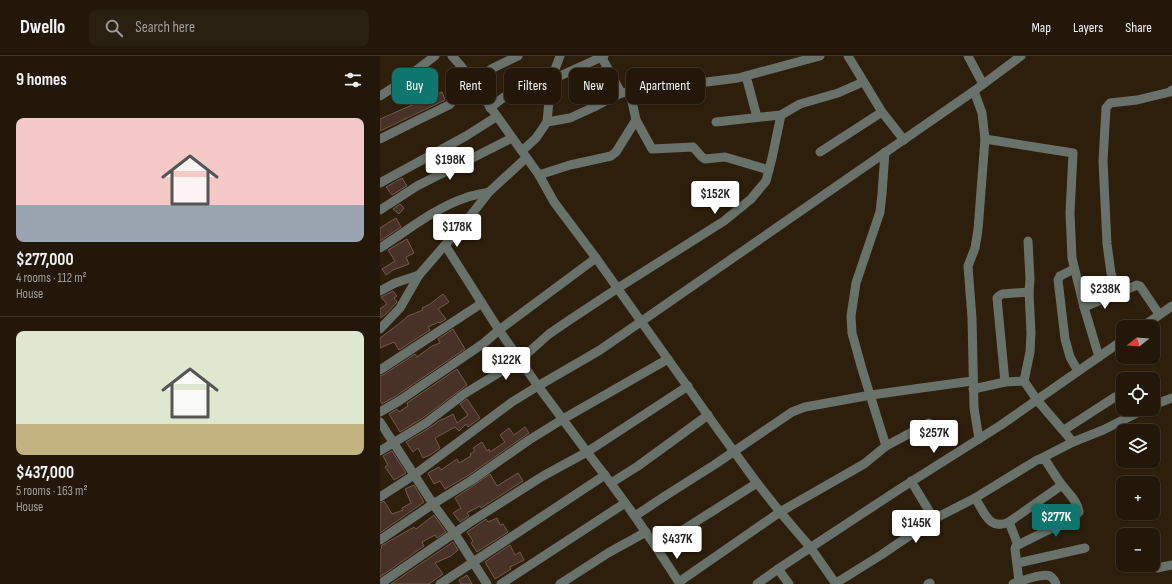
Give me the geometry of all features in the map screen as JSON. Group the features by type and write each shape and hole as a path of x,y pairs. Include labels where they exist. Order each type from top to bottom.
{"street":[{"path":"380,96 435,56"},
{"path":"452,56 461,68"},
{"path":"493,68 518,56"},
{"path":"556,68 560,56"},
{"path":"547,122 570,118 626,92 602,56 561,75"},
{"path":"705,81 746,76 820,56"},
{"path":"848,56 882,112 904,140"},
{"path":"968,56 983,84"},
{"path":"380,497 414,475 512,402 600,350 904,140 1021,56"},
{"path":"746,76 757,118"},
{"path":"716,122 781,115 800,104 838,93 863,82"},
{"path":"1117,293 1111,273 1107,244 1103,161 1106,108 1110,103 1137,100 1170,92 1172,90"},
{"path":"974,91 982,113 984,139 978,230 968,266 972,318 974,408 979,439"},
{"path":"490,108 504,97"},
{"path":"380,140 449,104"},
{"path":"487,104 524,154 554,202 618,288 757,483 810,547 836,584 934,519 975,498 1040,459 1073,442 1103,430 1131,416"},
{"path":"380,329 400,308 419,275 489,192 524,154 536,138 547,122 549,104"},
{"path":"630,104 636,120 652,148 693,148 702,158 725,157 768,170"},
{"path":"820,152 882,112"},
{"path":"380,451 426,423 464,394 520,360 549,334 618,288 724,221 751,199 766,181 781,115"},
{"path":"380,183 466,136 496,117"},
{"path":"538,175 570,165 611,156 616,152 636,120"},
{"path":"380,210 417,186 512,138"},
{"path":"984,139 1073,153 1070,213 1072,258 1084,307 1099,357"},
{"path":"885,152 880,212 856,284 851,316 852,333 886,446"},
{"path":"380,248 434,213 465,198 489,192"},
{"path":"1028,241 1031,339 1024,381 1037,400 1073,442"},
{"path":"445,245 538,386 646,532 677,583 780,512 864,464 886,446 929,423"},
{"path":"380,412 399,401 484,343 596,258"},
{"path":"1074,269 1060,276 1058,280 1065,339 1070,357 1078,371"},
{"path":"380,291 395,283 419,275"},
{"path":"1084,307 1134,286 1140,286 1160,314"},
{"path":"1005,382 997,298 1002,294 1029,292"},
{"path":"380,370 482,303"},
{"path":"1152,320 1172,306"},
{"path":"757,584 810,547 911,481 979,439 1116,345"},
{"path":"380,540 562,419 668,359"},
{"path":"635,516 792,412 806,407 871,395 1024,381"},
{"path":"380,584 472,521 543,476 587,452 688,386"},
{"path":"1064,430 1115,397"},
{"path":"1160,402 1172,398"},
{"path":"611,483 638,466 708,415"},
{"path":"380,422 487,584"},
{"path":"1040,459 1046,461 1079,509 1078,513 1074,517 1018,545 1015,549 1018,563 1016,583 1039,576 1050,576 1054,579 1056,584"},
{"path":"440,584 605,475"},
{"path":"911,481 934,519"},
{"path":"656,547 757,483"},
{"path":"975,498 990,521 994,524 1002,525 1009,522 1062,485"},
{"path":"501,584 625,503"},
{"path":"1009,522 1018,545"},
{"path":"560,584 608,553 646,532"},
{"path":"1018,563 1085,548"},
{"path":"1160,567 1172,565"},
{"path":"778,569 789,584"}],"building":[{"path":"442,92 445,100 438,103 438,94"},
{"path":"414,104 437,104 380,131 380,119"},
{"path":"402,178 407,186 392,195 386,187"},
{"path":"400,204 404,208 399,214 393,209"},
{"path":"396,218 401,227 380,241 380,228"},
{"path":"407,239 414,253 406,257 409,264 393,270 386,275 382,269 395,261 388,250"},
{"path":"393,291 397,296 394,298 397,302 380,318 380,309 387,304 381,297"},
{"path":"443,294 449,302 438,309 446,319 440,323 439,322 428,327 430,330 399,350 394,342 380,348 380,338 408,316 423,310 422,308"},
{"path":"453,329 465,349 382,404 380,400 380,376 415,354 417,357 432,346 440,343 438,339"},
{"path":"457,369 467,385 423,418 400,432 389,414 397,409 399,412 408,406 407,403"},
{"path":"467,399 480,418 468,427 466,424 459,431 455,427 435,438 440,448 430,455 423,458 418,448 413,452 406,442 442,419 453,414 457,423 468,415 460,404"},
{"path":"525,427 529,433 469,475 445,489 440,481 434,484 428,473 439,467 441,470 457,459 459,463 471,456 470,454 475,451 473,448 482,442 487,451 489,449 490,452 505,442 500,435 509,428 514,435"},
{"path":"392,451 406,473 394,480 385,467 388,465 383,456"},
{"path":"518,473 523,481 481,508 480,506 467,513 469,516 460,522 453,513 461,508 455,498 490,474 497,486"},
{"path":"414,485 424,502 380,533 380,503 384,501 392,514 403,510 402,508 411,503 405,489"},
{"path":"434,515 446,532 437,538 435,535 422,542 424,546 380,577 381,546 414,527 416,529"},
{"path":"497,518 500,525 503,524 508,532 477,552 471,543 473,541 467,532 486,519 488,522"},
{"path":"453,542 458,550 451,556 435,563 443,574 429,584 391,584"},
{"path":"510,545 515,555 520,552 524,560 510,567 511,569 495,579 485,562"},
{"path":"467,575 472,584 461,584 459,580"}]}
